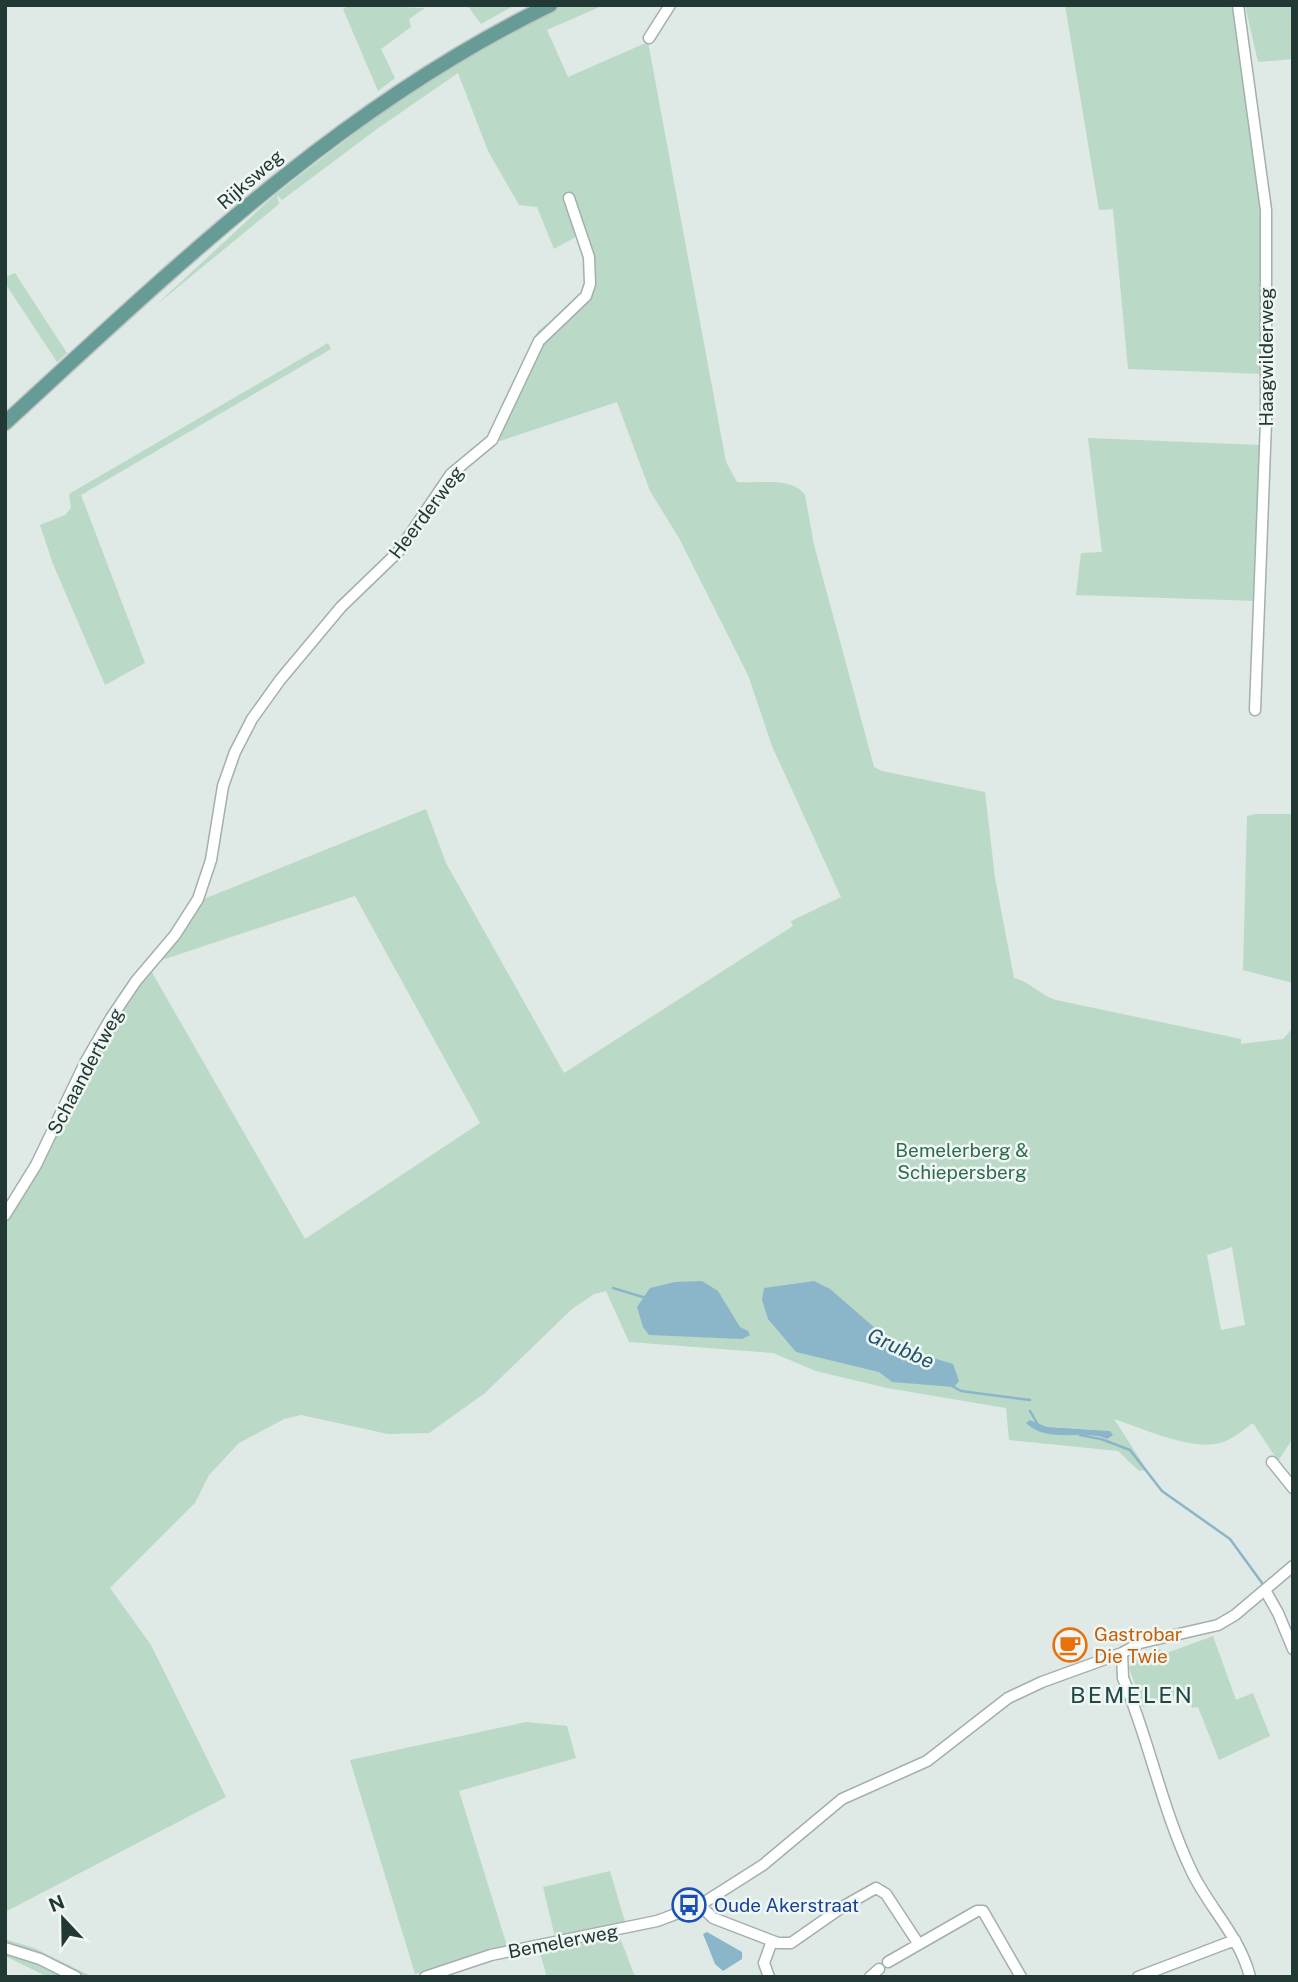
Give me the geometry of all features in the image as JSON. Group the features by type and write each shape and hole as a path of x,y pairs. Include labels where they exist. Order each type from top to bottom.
{"main road":[{"name":"Rijksweg","path":"5,423 304,159 446,60 550,5"}],"street":[{"path":"649,38 670,5"},
{"name":"Haagwilderweg","path":"1238,5 1266,209 1266,410 1255,710"},
{"name":"Heerderweg","path":"198,899 211,860 223,786 235,752 252,719 280,680 341,607 398,552 451,474 492,440 539,341 586,296 590,284 589,257 569,198"},
{"name":"Schaandertweg","path":"5,1215 36,1165 106,1026 131,988 175,935 198,899"},
{"path":"1272,1462 1293,1488"},
{"path":"918,1943 886,1894 876,1888 844,1906 793,1943 772,1941 710,1917 700,1905 763,1865 842,1799 927,1761 989,1711 1022,1691 1101,1662 1145,1641 1218,1625 1293,1566"},
{"path":"1265,1590 1293,1649"},
{"path":"1122,1653 1123,1678 1190,1869 1235,1940 1250,1977"},
{"path":"1101,1662 1123,1678"},
{"name":"Bemelerweg","path":"425,1977 491,1955 657,1921 700,1905"},
{"path":"879,1969 918,1943 977,1911 983,1911 1021,1977"},
{"path":"1138,1977 1235,1940"},
{"path":"769,1977 764,1963 772,1941"},
{"path":"5,1948 40,1959 76,1977"}],"green space":[{"path":"350,5 425,8 409,19 411,27 381,49 395,78 378,91 343,9"},
{"path":"467,5 515,5 481,24"},
{"name":"Bemelerberg & Schiepersberg","path":"559,5 604,5 547,30 568,77 648,42 726,462 737,482 783,483 792,485 805,495 814,545 874,767 882,771 985,792 995,878 1014,978 1056,1000 1241,1039 1241,1044 1283,1039 1293,1028 1293,1438 1278,1461 1253,1423 1229,1440 1208,1445 1181,1441 1114,1419 1147,1470 1139,1471 1118,1451 1009,1440 1006,1408 887,1388 816,1371 773,1353 629,1342 606,1291 594,1294 572,1309 485,1393 429,1433 388,1434 301,1415 284,1419 239,1443 209,1475 195,1503 110,1588 151,1645 226,1797 5,1912 5,1224 51,1148 102,1041 150,969 305,1239 480,1123 355,896 156,962 199,901 426,809 446,863 564,1073 793,926 791,921 841,897 772,746 748,675 679,538 650,491 617,402 500,441 491,436 538,331 584,295 587,261 579,235 554,249 537,207 519,205 488,151 458,73 282,200 277,195 279,204 155,306 276,194 372,120 375,111","holes":["1232,1247 1245,1325 1221,1330 1207,1255","1030,1420 1047,1427 1110,1431 1107,1439 1030,1427"]},
{"path":"1065,5 1235,5 1262,193 1264,374 1128,369 1113,209 1099,210"},
{"path":"1245,5 1293,5 1293,59 1258,62"},
{"path":"15,273 67,353 57,362 5,283 5,277"},
{"path":"328,343 331,349 81,495 145,663 105,685 53,564 40,525 65,515 71,508 69,494"},
{"path":"1088,438 1261,445 1256,601 1076,595 1081,553 1102,552"},
{"path":"1293,814 1293,983 1243,970 1247,816"},
{"path":"1213,1636 1236,1700 1253,1693 1270,1736 1219,1760 1198,1707 1192,1708 1186,1692 1143,1707 1129,1668 1133,1660 1160,1649 1164,1654"},
{"path":"526,1722 567,1726 576,1758 459,1791 507,1946 415,1974 350,1760"},
{"path":"610,1871 625,1922 555,1937 543,1887"},
{"path":"619,1935 635,1977 547,1977 539,1950"},
{"path":"5,1939 34,1948 93,1977 48,1977 5,1956"}],"water":[{"path":"702,1281 718,1291 740,1327 750,1335 742,1339 649,1335 643,1327 637,1307 650,1288 675,1282"},
{"path":"814,1281 830,1289 897,1347 953,1364 959,1381 954,1387 892,1382 879,1372 796,1352 768,1319 762,1300 764,1288"},
{"path":"1030,1420 1047,1427 1110,1431 1113,1435 1107,1439 1087,1435 1054,1435 1034,1429 1026,1423"},
{"path":"707,1932 742,1952 742,1959 723,1971 715,1964 703,1934"}],"waterway":[{"name":"Grubbe","path":"613,1288 646,1298"},
{"name":"Grubbe","path":"952,1386 961,1391 1030,1400"},
{"name":"Grubbe","path":"1030,1411 1038,1425"},
{"path":"1080,1435 1101,1439 1130,1450 1162,1491 1230,1539 1262,1583"}],"place":[{"name":"Gastrobar Die Twie","path":"1070,1645"},
{"name":"Oude Akerstraat","path":"689,1905"}],"district":[{"name":"BEMELEN","path":"1132,1694"}]}
